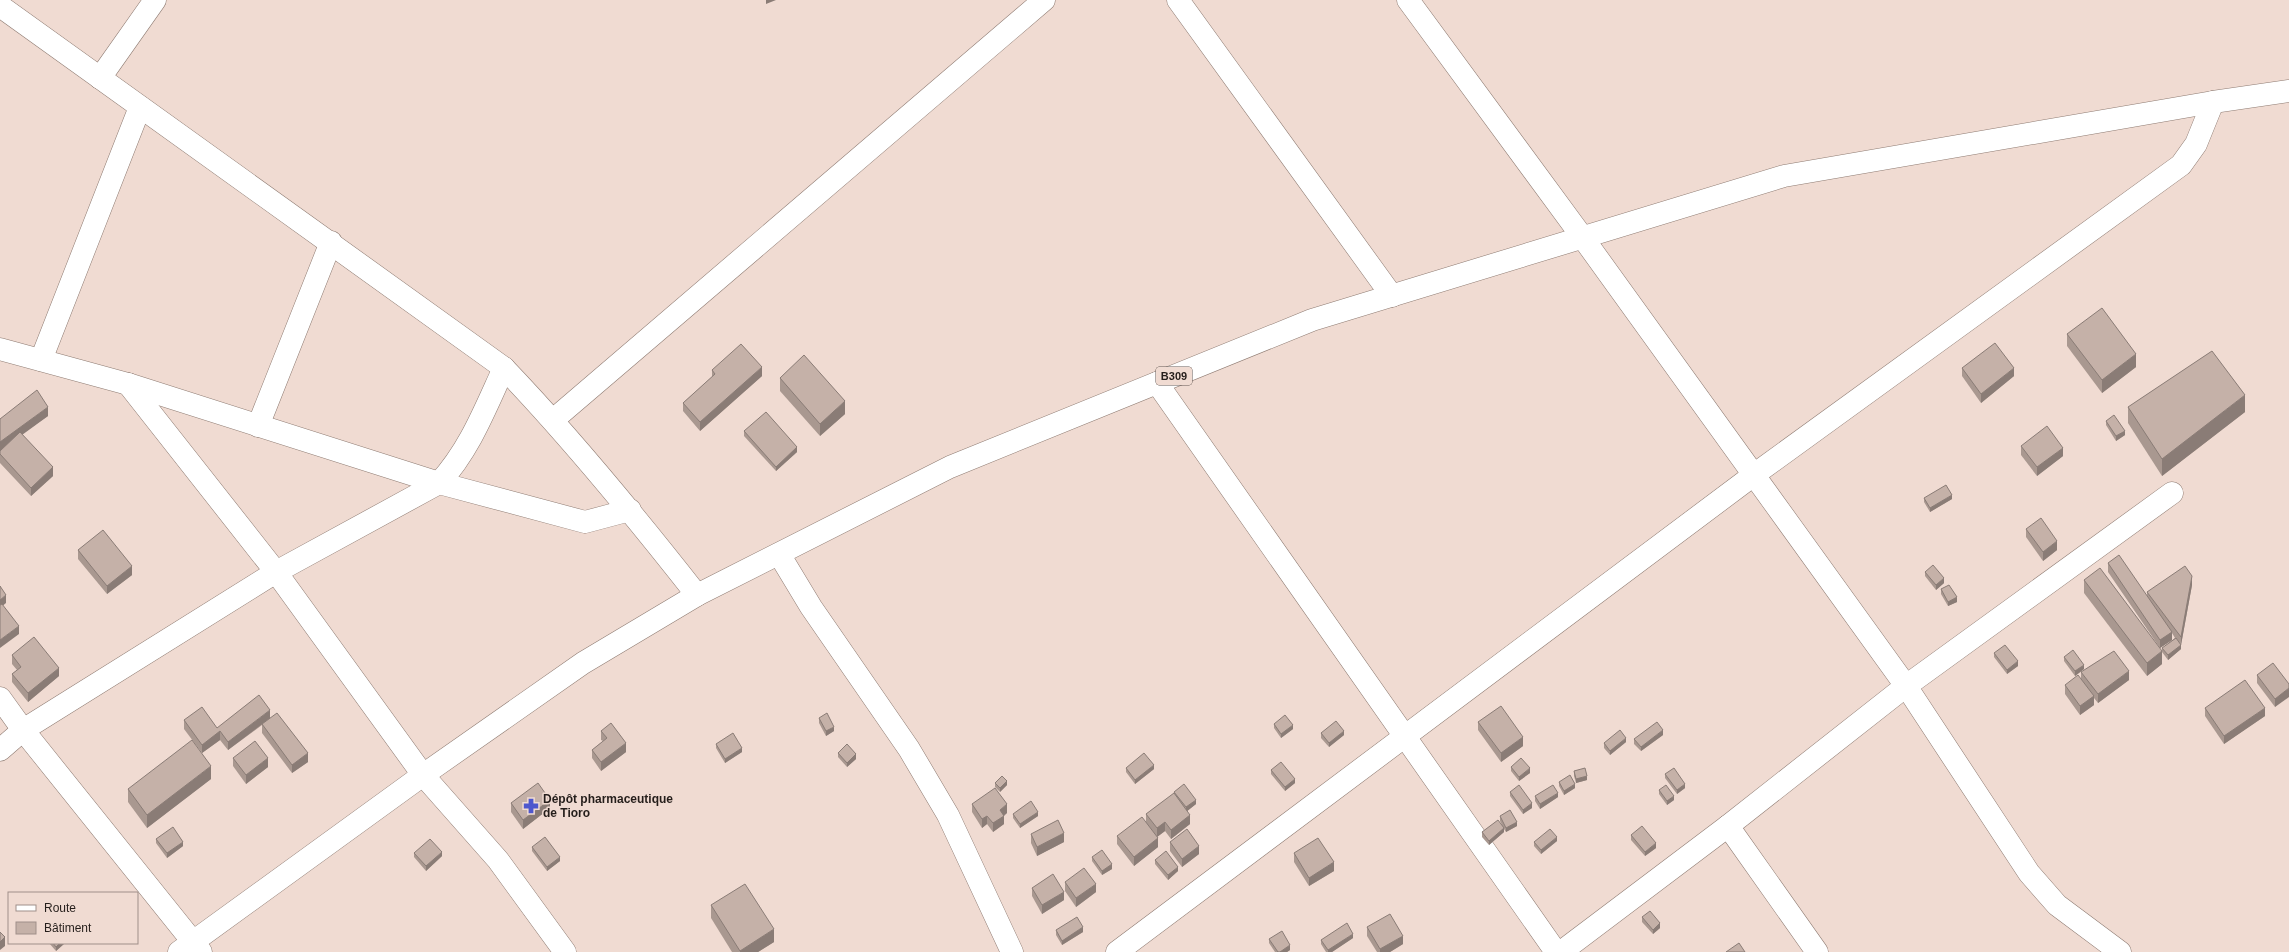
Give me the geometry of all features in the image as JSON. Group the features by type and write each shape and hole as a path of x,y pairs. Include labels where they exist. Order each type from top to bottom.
{"street":[{"path":"100,78 155,0"},
{"path":"553,420 1044,0"},
{"path":"1178,0 1392,296"},
{"path":"1408,0 1755,474 1906,686 2029,873 2057,905 2120,952"},
{"path":"0,6 331,242 504,368 553,420 630,510 697,595"},
{"name":"B309","path":"191,949 423,775 583,663 697,595 950,467 1312,320 1784,176 2213,102 2289,91"},
{"path":"1117,952 1406,738 1755,474 2181,165 2196,144 2213,102"},
{"path":"41,360 140,107"},
{"path":"258,426 331,242"},
{"path":"0,349 128,384 439,483 585,522 630,510"},
{"path":"0,750 23,730 276,572 439,483 457,463 475,431 504,368"},
{"path":"1157,383 1556,952"},
{"path":"128,384 276,572 423,775 498,860 565,952"},
{"path":"1561,952 1728,826 1906,686 2172,493"},
{"path":"779,554 811,607 909,749 948,815 1012,952"},
{"path":"0,698 191,949"},
{"path":"1728,826 1817,952"}],"building":[{"path":"2102,308 2136,354 2102,380 2067,334"},
{"path":"1995,343 2014,368 1981,394 1962,368"},
{"path":"741,344 762,367 700,422 683,403 715,374 712,370"},
{"path":"2212,351 2245,395 2162,459 2128,407"},
{"path":"804,355 845,401 820,424 780,378"},
{"path":"37,390 48,407 0,442 0,419"},
{"path":"766,412 797,447 776,467 744,431"},
{"path":"2114,415 2125,431 2116,436 2106,421"},
{"path":"2047,426 2063,448 2037,467 2021,446"},
{"path":"20,432 53,467 31,488 0,454 0,451"},
{"path":"1946,485 1952,495 1930,508 1924,498"},
{"path":"2041,518 2057,541 2043,552 2026,529"},
{"path":"103,530 132,566 107,586 78,550"},
{"path":"2119,555 2172,632 2160,640 2108,563"},
{"path":"1933,565 1944,578 1936,585 1925,572"},
{"path":"2185,566 2192,576 2181,637 2147,592"},
{"path":"2100,568 2162,651 2147,663 2084,580"},
{"path":"1949,585 1957,597 1948,602 1941,589"},
{"path":"0,586 6,595 0,600"},
{"path":"2,604 19,626 0,640 0,605"},
{"path":"34,637 59,668 28,693 12,674 21,667 12,655"},
{"path":"2176,638 2181,645 2168,655 2162,648"},
{"path":"2005,645 2018,661 2007,670 1994,653"},
{"path":"2073,650 2084,665 2075,671 2064,657"},
{"path":"2114,651 2129,671 2098,694 2081,672"},
{"path":"2273,663 2289,684 2289,688 2275,699 2257,675"},
{"path":"2078,675 2094,696 2080,706 2065,685"},
{"path":"2245,680 2265,708 2224,736 2205,708"},
{"path":"259,695 270,710 228,742 220,731 202,745 184,720 202,707 217,728"},
{"path":"1501,706 1523,737 1501,753 1478,722"},
{"path":"277,713 308,753 292,765 262,724"},
{"path":"827,713 834,727 826,731 819,718"},
{"path":"1285,715 1293,725 1281,734 1274,724"},
{"path":"1336,721 1344,731 1329,743 1321,733"},
{"path":"1657,722 1663,730 1641,747 1634,739"},
{"path":"611,723 626,743 601,762 592,750 607,738 601,731"},
{"path":"1620,730 1626,738 1610,751 1604,743"},
{"path":"733,733 742,748 725,759 716,744"},
{"path":"192,740 211,766 147,815 128,789"},
{"path":"255,741 268,758 246,775 233,758"},
{"path":"847,744 856,754 847,763 838,753"},
{"path":"1144,753 1154,765 1135,780 1126,768"},
{"path":"1521,758 1530,768 1519,777 1511,767"},
{"path":"1281,762 1295,779 1285,787 1271,770"},
{"path":"1585,768 1587,776 1576,779 1574,771"},
{"path":"1674,768 1685,784 1677,790 1665,774"},
{"path":"1570,775 1575,784 1564,791 1559,782"},
{"path":"1002,776 1007,781 1000,788 995,783"},
{"path":"538,783 550,800 523,820 511,803"},
{"path":"1184,784 1196,800 1186,807 1174,792"},
{"path":"1519,785 1532,803 1523,810 1510,792"},
{"path":"1553,785 1558,793 1540,804 1535,796"},
{"path":"1666,785 1674,796 1667,801 1659,790"},
{"path":"995,788 1007,804 1000,810 1004,816 993,823 987,816 982,819 972,804"},
{"path":"1174,793 1190,815 1171,830 1165,822 1157,828 1146,814"},
{"path":"1031,801 1038,812 1020,824 1013,814"},
{"path":"1510,810 1517,822 1506,828 1500,816"},
{"path":"1142,817 1158,838 1134,857 1117,836"},
{"path":"1058,820 1064,833 1037,847 1031,834"},
{"path":"1498,820 1504,828 1489,841 1482,832"},
{"path":"1642,826 1656,843 1645,852 1631,835"},
{"path":"173,827 183,842 167,853 156,839"},
{"path":"1187,829 1199,846 1182,859 1170,842"},
{"path":"1550,829 1557,837 1541,850 1534,842"},
{"path":"545,837 560,857 547,867 532,847"},
{"path":"1318,838 1334,862 1309,878 1294,853"},
{"path":"430,839 442,852 426,866 414,853"},
{"path":"1102,850 1112,864 1102,871 1092,857"},
{"path":"1166,851 1178,867 1168,875 1155,860"},
{"path":"1084,868 1096,884 1076,898 1065,882"},
{"path":"1053,874 1064,892 1042,905 1032,888"},
{"path":"745,884 774,929 740,951 711,905"},
{"path":"1650,911 1660,923 1653,930 1642,917"},
{"path":"1390,914 1403,936 1380,949 1367,927"},
{"path":"1077,917 1083,927 1062,941 1056,930"},
{"path":"1347,923 1353,934 1328,950 1321,940"},
{"path":"1282,931 1290,945 1278,952 1269,939"},
{"path":"0,932 5,937 0,942"},
{"path":"1739,943 1745,952 1726,952"}],"place":[{"name":"Dépôt pharmaceutique de Tioro","path":"531,806"}]}
